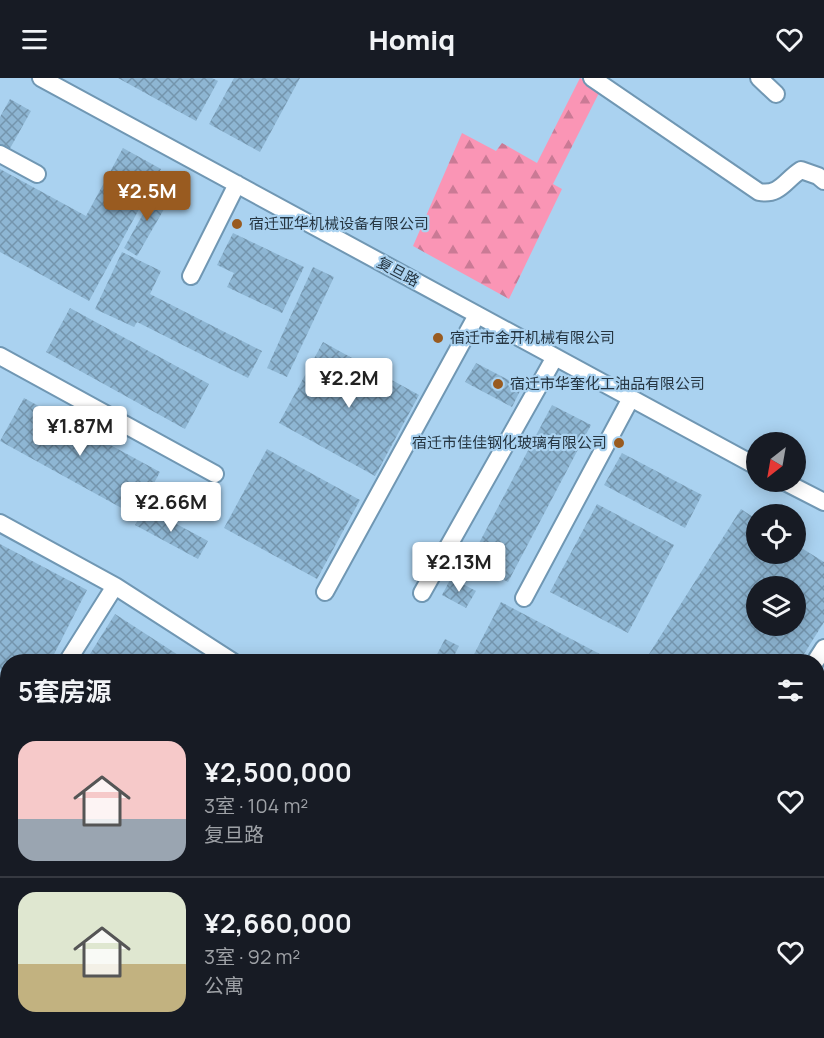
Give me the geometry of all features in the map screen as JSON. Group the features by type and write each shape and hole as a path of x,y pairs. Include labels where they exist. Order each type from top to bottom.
{"street":[{"name":"复旦路","path":"41,78 746,461"},
{"path":"592,78 759,192 769,194 779,189 791,176 801,170 818,176 824,181"},
{"path":"759,78 776,94"},
{"path":"0,154 37,174"},
{"path":"191,276 237,184"},
{"path":"325,592 477,315"},
{"path":"0,356 215,474"},
{"path":"422,592 555,357"},
{"path":"524,597 631,398"},
{"path":"804,492 824,502"},
{"path":"0,523 115,586 221,654"},
{"path":"72,654 115,586"}],"green space":[{"path":"580,78 600,91 553,184 562,189 509,299 413,246 462,133 496,151 502,143 537,163"}],"building":[{"path":"118,78 212,78 218,81 196,121"},
{"path":"234,78 300,78 260,152 209,124"},
{"path":"10,99 31,111 8,152 0,147 0,117"},
{"path":"123,148 161,169 89,301 0,252 0,169 86,216"},
{"path":"157,189 171,197 137,256 124,248"},
{"path":"233,233 304,267 282,313 227,287 234,273 217,265"},
{"path":"122,252 161,271 150,294 262,351 248,378 137,322 134,327 95,309"},
{"path":"313,267 334,277 287,377 267,368"},
{"path":"70,308 209,384 185,429 46,352"},
{"path":"323,342 419,395 375,476 279,423"},
{"path":"476,363 522,387 512,407 465,382"},
{"path":"24,398 160,472 136,516 0,441"},
{"path":"552,405 591,425 508,582 469,562"},
{"path":"267,449 360,500 317,579 224,528"},
{"path":"622,453 702,495 685,528 604,485"},
{"path":"597,504 674,545 628,633 550,592"},
{"path":"145,507 208,541 198,559 135,525"},
{"path":"741,509 746,512 746,564 806,564 806,551 824,562 824,622 804,654 649,654"},
{"path":"0,544 87,590 54,654 0,654"},
{"path":"451,578 476,591 466,608 442,595"},
{"path":"501,602 600,654 474,654"},
{"path":"115,614 177,654 90,654"},
{"path":"445,639 459,646 455,654 437,654"}],"place":[{"name":"宿迁亚华机械设备有限公司","path":"237,224"},
{"name":"宿迁市金开机械有限公司","path":"438,338"},
{"name":"宿迁市华奎化工油品有限公司","path":"498,384"},
{"name":"宿迁市佳佳钢化玻璃有限公司","path":"619,443"}]}
